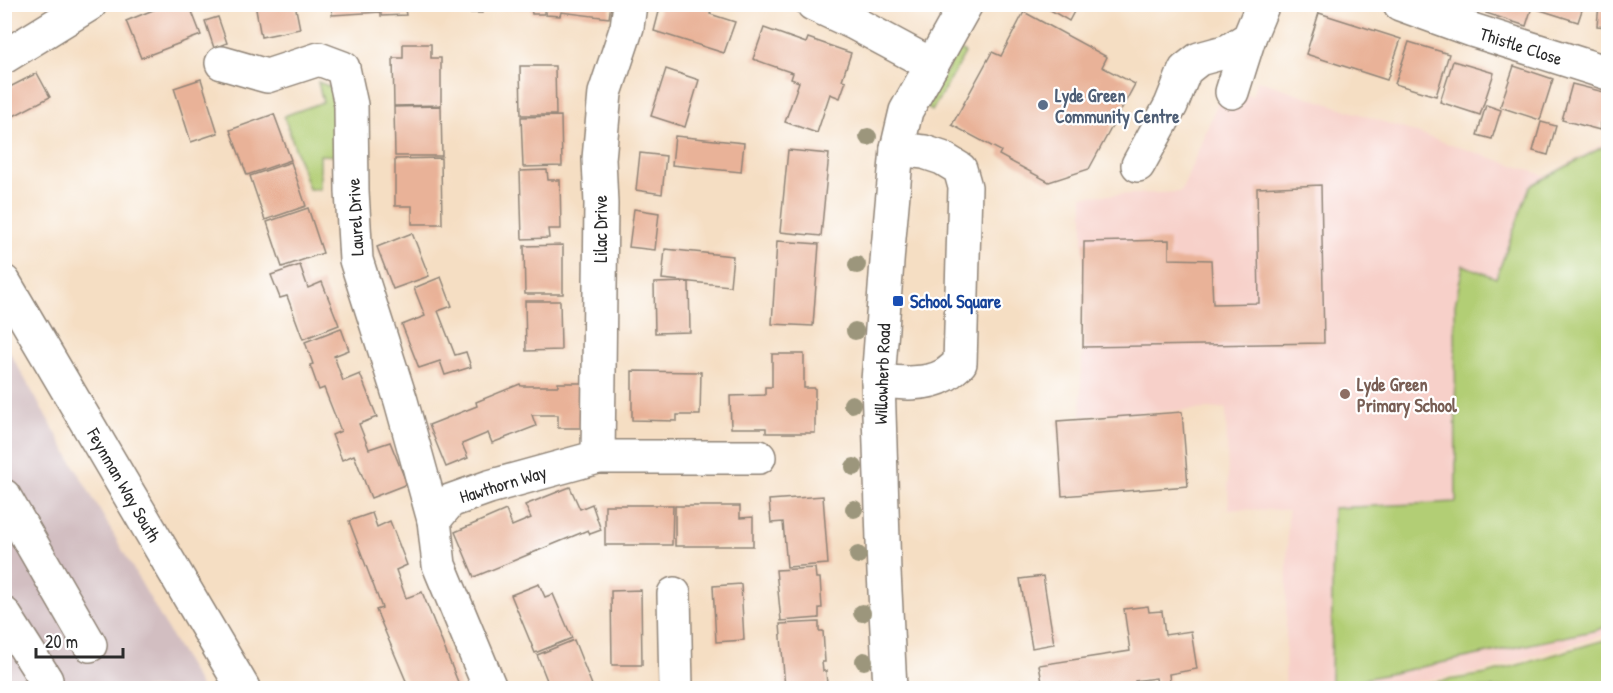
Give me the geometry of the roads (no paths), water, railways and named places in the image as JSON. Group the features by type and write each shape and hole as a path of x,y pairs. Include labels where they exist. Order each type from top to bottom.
{"street":[{"path":"4,57 90,4"},
{"name":"Lilac Drive","path":"598,457 601,204 599,159 605,93 627,27 630,4"},
{"path":"813,4 932,65"},
{"name":"Willowherb Road","path":"890,688 878,381 897,149 906,111 966,4"},
{"path":"1232,92 1249,38 1263,4"},
{"name":"Thistle Close","path":"1400,4 1472,30 1608,73"},
{"path":"1138,165 1171,105 1185,70 1198,59 1227,51 1249,38"},
{"name":"Laurel Drive","path":"222,63 267,76 318,59 343,68 351,105 356,260 401,401 434,520"},
{"path":"878,381 921,382 944,376 960,363 965,187 960,169 942,158 924,152 897,149"},
{"name":"Feynman Way South","path":"4,282 243,688"},
{"name":"Hawthorn Way","path":"434,520 450,501 489,487 598,457 759,457"},
{"path":"4,496 90,645"},
{"path":"434,520 439,565 490,688"},
{"path":"674,594 676,688"},
{"path":"4,614 46,680"}],"place":[{"name":"Lyde Green Community Centre","path":"1043,105"},
{"name":"School Square","path":"898,301"},
{"name":"Lyde Green Primary School","path":"1345,394"}]}
